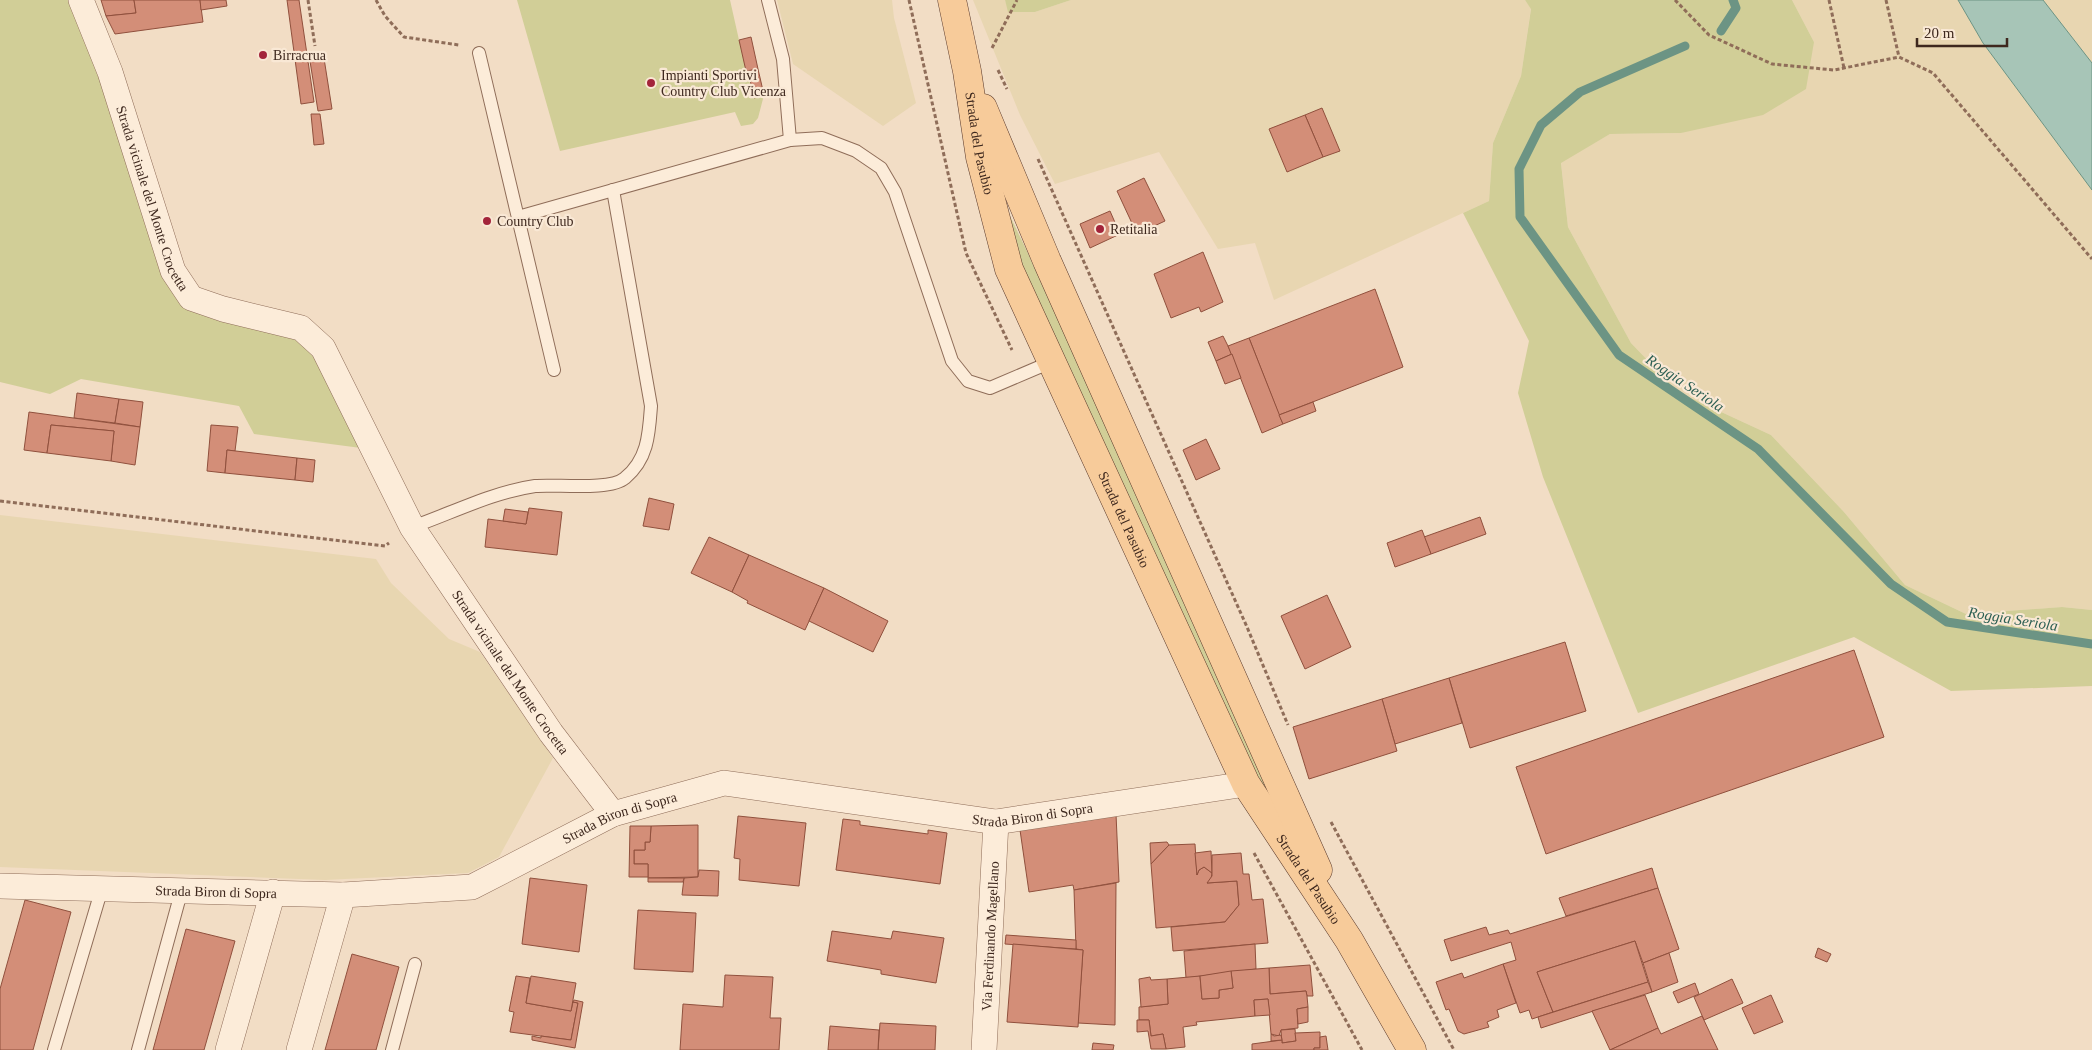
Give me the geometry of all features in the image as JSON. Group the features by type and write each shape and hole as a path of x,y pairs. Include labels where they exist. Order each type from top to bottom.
{"main road":[{"name":"Strada del Pasubio","path":"952,0 967,72 980,157 1009,268 1246,784 1349,940 1412,1050"},
{"name":"Strada del Pasubio","path":"967,72 1047,261 1349,940"}],"street":[{"name":"Strada vicinale del Monte Crocetta","path":"81,0 110,72 172,271 191,298 223,309 301,328 323,348 412,527 551,733 613,814"},
{"name":"Strada Biron di Sopra","path":"1,891 102,888 343,895 472,887 613,814 724,783 996,822 1246,784"},
{"name":"Via Ferdinando Magellano","path":"984,1050 996,822"},
{"path":"228,1050 273,892"},
{"path":"299,1050 343,895"}],"lane":[{"path":"768,0 783,59 790,140"},
{"path":"479,53 554,370"},
{"path":"518,217 790,140 822,138 856,151 881,168 895,192 952,361 968,381 990,388 1051,362"},
{"path":"412,527 504,494 535,486 602,485 624,480 641,461 649,439 651,406 613,190"},
{"path":"54,1050 102,888"},
{"path":"138,1050 182,889"},
{"path":"392,1050 416,964"}],"path":[{"path":"308,0 315,46"},
{"path":"376,0 385,16 404,36 458,44 479,53"},
{"path":"993,47 1017,0"},
{"path":"1675,0 1708,35 1772,64 1834,70 1899,57 1933,73 2092,259"},
{"path":"1829,0 1844,68"},
{"path":"1886,0 1899,57"},
{"path":"986,44 990,52"},
{"path":"994,61 1010,97"},
{"path":"1035,151 1247,627 1288,726"},
{"path":"0,501 385,546 412,527"},
{"path":"1330,821 1454,1050"}],"shaded area":[{"path":"0,0 74,0 101,69 136,197 160,265 186,304 295,337 319,363 361,448 254,434 239,406 81,379 50,394 0,382"},
{"name":"Impianti Sportivi Country Club Vicenza","path":"517,0 730,0 739,40 758,69 764,95 758,118 753,124 741,126 735,112 560,151"},
{"path":"777,0 892,0 894,18 916,103 883,126 793,64"},
{"path":"973,0 1005,0 1009,12 1035,12 1071,0 1525,0 1531,8 1521,76 1493,143 1489,201 1274,300 1255,243 1218,249 1159,152 1055,184 1020,115"},
{"path":"1005,0 1071,0 1035,12 1008,12"},
{"path":"1525,0 1792,0 1814,42 1806,89 1763,115 1681,133 1610,134 1561,163 1568,227 1631,343 1678,392 1771,435 1844,512 1905,585 1966,614 2062,607 2092,610 2092,686 1951,691 1854,637 1638,713 1543,477 1518,393 1529,341 1463,213 1489,201 1493,143 1521,76 1531,9"},
{"path":"1792,0 1958,0 1983,43 2092,190 2092,610 2062,607 1966,614 1905,585 1844,512 1771,435 1678,392 1631,343 1568,227 1561,162 1610,134 1681,133 1814,42"},
{"path":"1958,0 2043,0 2092,63 2092,190 1983,43"},
{"path":"2043,0 2092,0 2092,63"},
{"path":"993,181 1026,249 1260,765 1279,820 1247,765 1014,251"},
{"path":"0,515 376,559 391,583 449,639 480,652 553,758 499,857 468,873 325,880 0,867"}],"building":[{"path":"101,0 134,0 136,13 106,16"},
{"path":"134,0 200,0 203,22 115,34 106,16 136,13"},
{"path":"200,0 226,0 227,6 201,10"},
{"path":"287,0 299,0 314,102 301,104"},
{"path":"751,37 758,69 746,71 739,40"},
{"path":"323,52 332,109 318,111 309,55"},
{"path":"758,69 764,95 754,98 748,71"},
{"path":"1322,108 1340,151 1323,157 1305,115"},
{"path":"311,114 320,114 324,144 314,145"},
{"path":"1305,115 1323,157 1287,172 1269,129"},
{"path":"1144,178 1165,221 1137,234 1117,191"},
{"name":"Retitalia","path":"1110,211 1120,234 1090,248 1080,224"},
{"path":"1203,252 1223,302 1201,312 1199,307 1171,318 1154,274"},
{"path":"1375,289 1403,367 1279,415 1249,338"},
{"path":"1223,336 1232,354 1216,361 1208,342"},
{"path":"1249,338 1283,424 1262,433 1228,346"},
{"path":"1232,354 1241,378 1225,384 1216,361"},
{"path":"77,393 119,399 115,423 74,418"},
{"path":"119,399 143,402 140,427 115,423"},
{"path":"1313,402 1316,411 1283,424 1279,415"},
{"path":"29,412 140,427 135,465 111,461 114,431 51,425 47,453 24,450"},
{"path":"51,425 114,431 111,461 47,453"},
{"path":"211,425 238,427 235,451 227,450 225,473 207,471"},
{"path":"1206,439 1220,469 1196,480 1183,450"},
{"path":"227,450 297,458 295,480 225,473"},
{"path":"297,458 315,460 313,482 295,480"},
{"path":"649,498 674,504 669,530 643,526"},
{"path":"529,508 562,512 557,555 485,547 488,519 526,524"},
{"path":"505,509 528,512 526,524 503,521"},
{"path":"1480,517 1486,534 1431,554 1424,537"},
{"path":"1422,530 1431,554 1395,567 1387,543"},
{"path":"709,537 749,555 732,592 691,573"},
{"path":"749,555 824,588 805,630 747,603 748,601 732,592"},
{"path":"824,588 888,621 873,652 809,621"},
{"path":"1327,595 1351,647 1305,669 1281,616"},
{"path":"1565,642 1586,711 1470,748 1449,678"},
{"path":"1854,650 1884,737 1546,854 1516,767"},
{"path":"1449,678 1462,723 1395,744 1382,699"},
{"path":"1382,699 1397,751 1309,779 1293,727"},
{"path":"1116,814 1119,882 1074,890 1073,885 1029,892 1020,830"},
{"path":"738,816 806,823 799,886 739,880 740,859 734,858"},
{"path":"843,819 860,821 860,825 928,834 928,830 947,833 940,884 836,870"},
{"path":"698,825 698,877 648,878 648,864 634,864 634,850 645,850 645,842 650,842 651,826"},
{"path":"630,826 651,826 650,842 645,842 645,850 634,850 634,864 648,864 648,877 629,877"},
{"path":"1167,842 1169,845 1151,864 1150,843"},
{"path":"1195,844 1197,875 1199,870 1204,867 1212,873 1211,879 1207,883 1237,881 1239,905 1225,922 1156,928 1151,864 1169,845"},
{"path":"1211,851 1212,873 1204,867 1199,870 1197,875 1195,853"},
{"path":"1241,853 1243,874 1249,874 1252,900 1263,899 1268,943 1173,951 1171,927 1225,922 1239,905 1237,881 1207,883 1212,876 1212,855"},
{"path":"1652,868 1658,888 1566,916 1559,898"},
{"path":"699,870 719,871 718,896 682,895 684,878 698,877"},
{"path":"530,878 587,885 579,952 522,944"},
{"path":"648,878 684,878 683,882 648,882"},
{"path":"1116,883 1115,1025 1078,1023 1083,950 1076,949 1074,890"},
{"path":"1658,888 1679,949 1643,963 1635,941 1537,972 1553,1012 1532,1019 1529,1010 1520,1013 1503,964 1516,960 1511,942 1451,961 1444,940 1486,927 1489,935 1508,930 1510,934"},
{"path":"25,900 71,912 33,1050 0,1050 0,989"},
{"path":"638,910 696,913 693,972 634,969"},
{"path":"186,929 235,941 204,1050 153,1050"},
{"path":"832,931 891,939 893,931 944,938 936,983 881,974 881,970 827,961"},
{"path":"1006,935 1076,940 1076,949 1005,944"},
{"path":"1635,941 1648,982 1553,1012 1537,972"},
{"path":"1013,944 1083,950 1078,1027 1007,1022"},
{"path":"1255,944 1256,969 1186,978 1184,951"},
{"path":"1818,948 1831,954 1827,962 1815,957"},
{"path":"1669,953 1678,982 1652,992 1643,963"},
{"path":"352,954 399,967 376,1050 325,1050"},
{"path":"1503,964 1516,1003 1497,1010 1499,1017 1487,1022 1489,1027 1464,1034 1458,1031 1449,1009 1446,1010 1436,982 1462,973 1464,978"},
{"path":"1310,965 1313,996 1307,996 1306,991 1270,994 1269,968"},
{"path":"1269,968 1270,994 1306,991 1307,996 1308,1007 1297,1009 1298,1028 1281,1030 1279,1036 1271,1034 1268,999 1254,1000 1255,1016 1196,1022 1197,1025 1183,1027 1185,1047 1166,1049 1163,1034 1151,1036 1149,1020 1139,1020 1139,1007 1168,1004 1167,979 1200,976 1202,999 1219,998 1219,990 1233,988 1231,971"},
{"path":"1231,971 1233,988 1219,990 1219,998 1202,999 1200,976"},
{"path":"725,975 773,977 770,1018 781,1018 779,1050 680,1050 683,1004 723,1007"},
{"path":"516,976 530,978 526,1003 571,1011 573,1002 578,1003 571,1040 510,1032 514,1012 509,1011"},
{"path":"531,976 576,983 571,1011 526,1003"},
{"path":"1150,977 1151,980 1167,979 1168,1004 1141,1007 1139,979"},
{"path":"1732,979 1743,1003 1704,1020 1694,997"},
{"path":"1648,982 1652,992 1541,1028 1538,1017"},
{"path":"1695,983 1699,994 1678,1003 1673,992"},
{"path":"1645,995 1658,1028 1610,1050 1592,1011"},
{"path":"1771,995 1783,1022 1754,1034 1742,1008"},
{"path":"1268,999 1270,1015 1255,1016 1254,1000"},
{"path":"574,1000 583,1002 575,1048 532,1040 532,1036 541,1038 541,1036 571,1040 578,1003 573,1002"},
{"path":"1308,1007 1308,1022 1298,1024 1297,1009"},
{"path":"1702,1016 1718,1050 1610,1050 1658,1028 1661,1034"},
{"path":"1137,1020 1149,1020 1151,1036 1163,1034 1166,1049 1151,1049 1148,1031 1137,1032"},
{"path":"880,1023 936,1026 935,1050 878,1050"},
{"path":"830,1026 879,1030 878,1050 828,1050"},
{"path":"1295,1029 1296,1041 1282,1043 1281,1030"},
{"path":"1320,1032 1320,1048 1314,1048 1314,1050 1252,1050 1252,1044 1282,1040 1282,1043 1296,1041 1295,1033"},
{"path":"1271,1034 1274,1036 1281,1035 1282,1040 1271,1041"},
{"path":"1326,1036 1328,1050 1314,1050 1314,1048 1320,1048 1320,1037"},
{"path":"1093,1043 1114,1045 1113,1050 1092,1050"}],"waterway":[{"name":"Roggia Seriola","path":"1721,31 1736,8 1733,0"},
{"name":"Roggia Seriola","path":"1685,46 1580,92 1541,125 1519,169 1520,217 1619,355 1758,449 1891,584 1947,622 2092,644"}],"place":[{"name":"Birracrua","path":"263,55"},
{"name":"Impianti Sportivi Country Club Vicenza","path":"651,83"},
{"name":"Country Club","path":"487,221"},
{"name":"Retitalia","path":"1100,229"}]}
